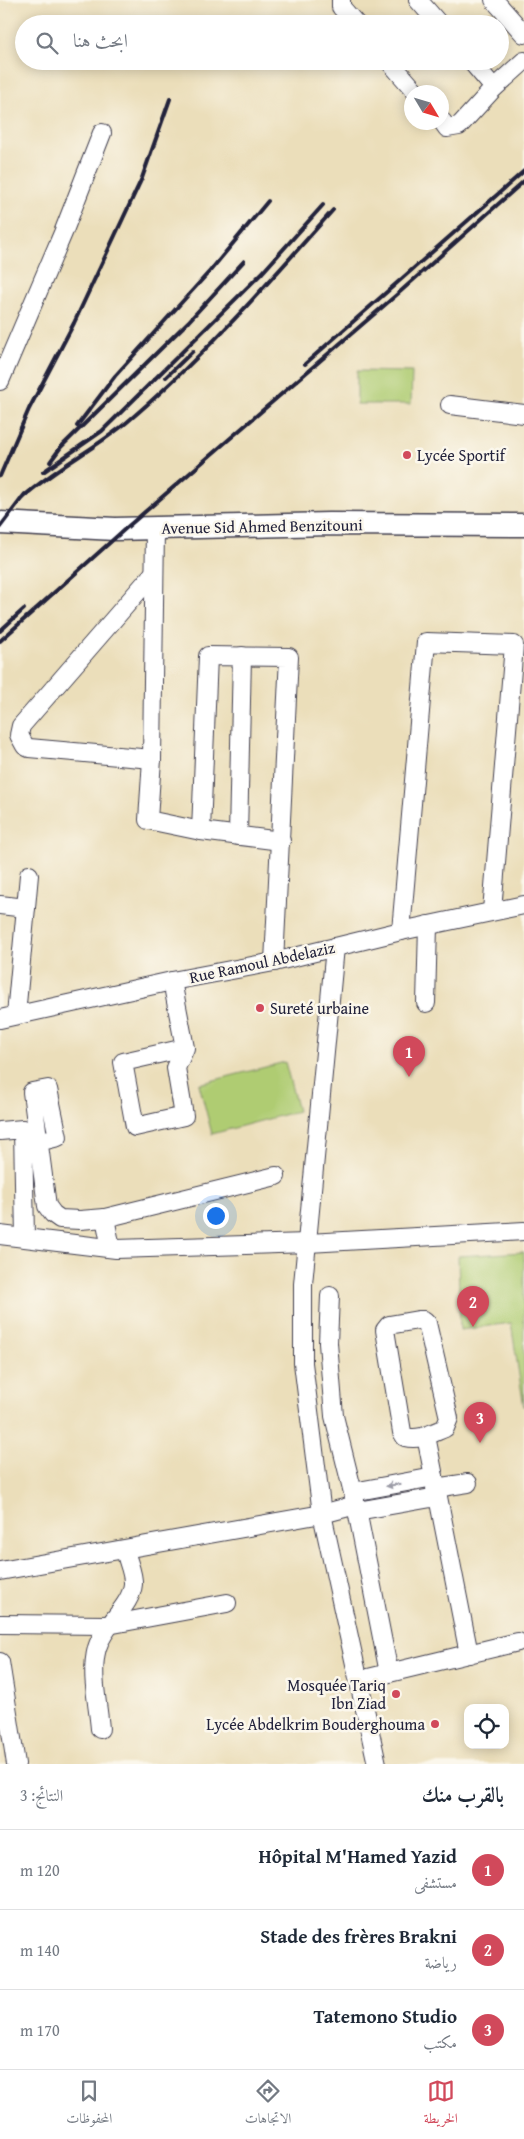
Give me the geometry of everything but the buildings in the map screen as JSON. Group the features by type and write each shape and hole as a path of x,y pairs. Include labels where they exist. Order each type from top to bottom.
{"main road":[{"name":"Avenue Sid Ahmed Benzitouni","path":"0,523 115,529 329,524 524,525"}],"street":[{"path":"341,0 341,7 348,15"},
{"path":"418,0 431,15"},
{"path":"494,0 507,15"},
{"path":"509,17 524,34"},
{"path":"449,128 459,126 494,88 524,61"},
{"path":"397,70 410,85"},
{"path":"479,70 494,88"},
{"path":"0,381 63,233 102,132"},
{"path":"450,405 524,414"},
{"path":"155,528 152,759 148,820 201,831 281,841"},
{"path":"152,759 29,748 25,746 19,735 22,726 153,574"},
{"path":"401,930 426,642 514,645 492,911"},
{"path":"201,831 208,656 289,657 274,962"},
{"path":"238,836 242,656"},
{"path":"8,1017 26,908 29,875"},
{"path":"0,905 26,908"},
{"name":"Rue Ramoul Abdelaziz","path":"8,1017 172,981 274,962 401,930 524,905"},
{"path":"426,1003 428,926"},
{"path":"335,947 308,1243 302,1284 303,1363 322,1514 377,1764"},
{"path":"172,981 185,1048 176,1068 184,1116 135,1127 122,1062 185,1048"},
{"path":"0,1131 23,1129 25,1238"},
{"path":"38,1142 45,1197 53,1214 60,1219 105,1218 276,1176"},
{"path":"105,1218 111,1248"},
{"path":"0,1235 111,1248 308,1243 524,1231"},
{"path":"330,1296 328,1343 334,1416 355,1502 390,1673"},
{"path":"418,1320 424,1320 427,1323 449,1418 445,1428 426,1436 412,1439 406,1437 402,1432 385,1330 389,1325 418,1320"},
{"path":"426,1436 469,1654"},
{"path":"0,1571 322,1514 355,1502 435,1487 468,1483"},
{"path":"100,1729 95,1676 97,1648 108,1625 129,1598 133,1583 125,1550"},
{"path":"0,1624 108,1625 227,1603"},
{"path":"360,1680 518,1642"},
{"path":"0,1662 16,1764"}],"green space":[{"path":"357,371 412,372 411,404 357,404"},
{"path":"285,1062 298,1111 212,1134 199,1084"},
{"path":"524,1252 524,1407 511,1323 460,1330 458,1256"}],"railway":[{"path":"0,476 29,409 74,323 142,178 170,99"},
{"path":"305,364 524,171"},
{"path":"0,641 125,529 401,291 524,181"},
{"path":"77,426 115,376 210,271 268,201"},
{"path":"43,472 102,431 262,273 323,205"},
{"path":"22,498 47,478 126,423 181,373 234,320 333,210"},
{"path":"50,462 61,447 188,322 244,261"},
{"path":"166,377 193,351"},
{"path":"0,527 25,494"},
{"path":"0,631 24,609"}],"place":[{"name":"Lycée Sportif","path":"407,455"},
{"name":"Sureté urbaine","path":"260,1008"},
{"name":"Hôpital M'Hamed Yazid","path":"409,1077"},
{"name":"Stade des frères Brakni","path":"473,1327"},
{"name":"Tatemono Studio","path":"480,1443"},
{"name":"Mosquée Tariq Ibn Ziad","path":"396,1694"},
{"name":"Lycée Abdelkrim Bouderghouma","path":"435,1724"}]}
